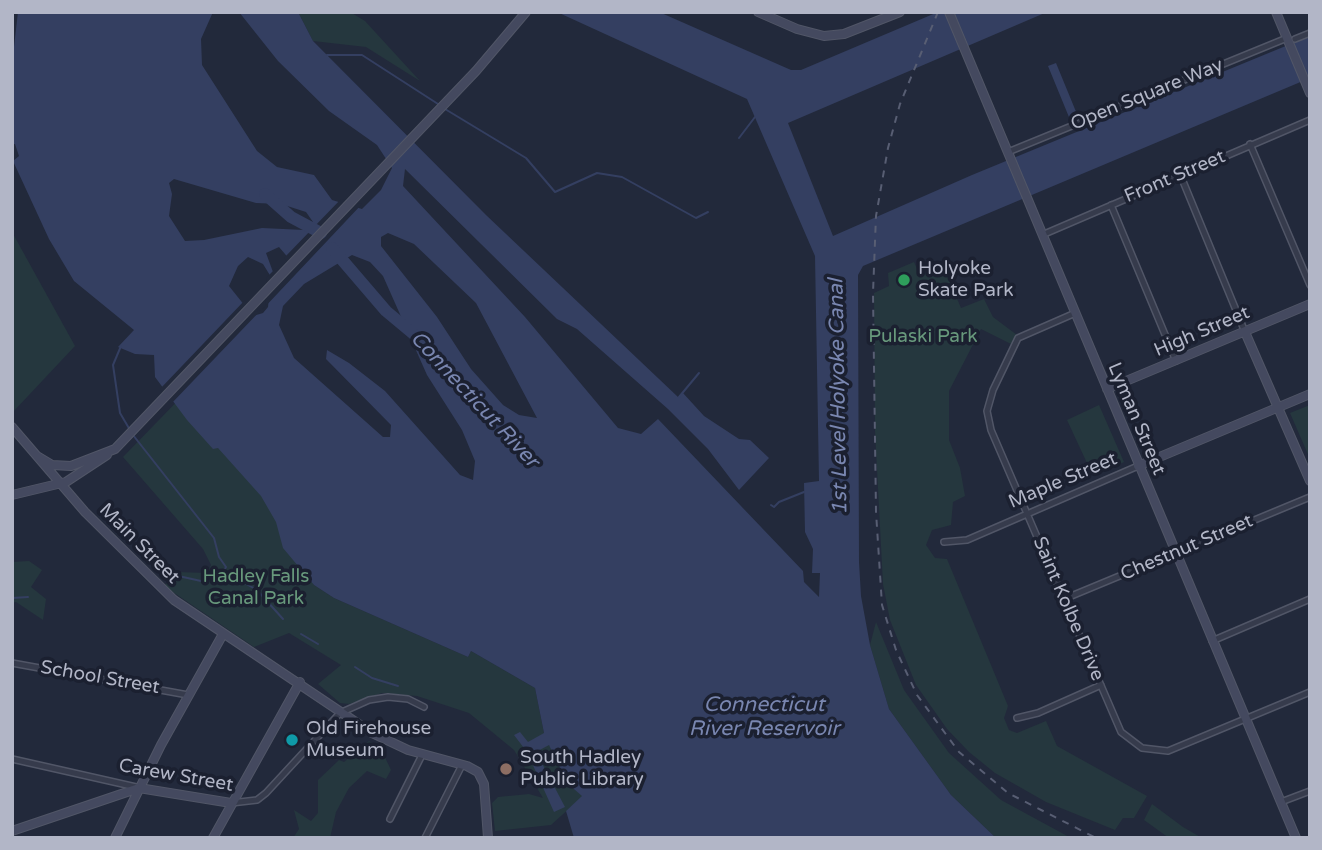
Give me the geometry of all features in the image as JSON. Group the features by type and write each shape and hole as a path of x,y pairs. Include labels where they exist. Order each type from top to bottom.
{"main road":[{"path":"12,495 60,484 85,472 115,449 457,91 526,12"},
{"path":"758,12 808,33 833,36 900,12"},
{"name":"Lyman Street","path":"949,12 1073,314 1296,838"},
{"path":"1276,12 1290,39 1310,93"},
{"name":"High Street","path":"1107,389 1310,304"},
{"path":"1245,332 1310,481"},
{"name":"Maple Street","path":"1138,466 1310,394"},
{"name":"Main Street","path":"12,427 60,484 162,590 223,634 300,682 340,713 380,737 422,755 462,765"},
{"path":"37,456 52,465 71,466 115,449"},
{"path":"115,838 188,695 223,634"},
{"path":"213,838 300,682"},
{"path":"462,765 475,770 483,779 488,838"},
{"path":"12,831 139,788"},
{"name":"Carew Street","path":"139,788 231,803"}],"street":[{"path":"780,22 784,12"},
{"name":"Open Square Way","path":"1009,155 1310,33"},
{"name":"Front Street","path":"1042,235 1310,120"},
{"path":"1251,145 1310,285"},
{"path":"1180,174 1245,332"},
{"path":"1111,205 1176,361"},
{"name":"Saint Kolbe Drive","path":"1073,314 1018,338 987,411 991,430 1121,732 1131,741 1153,750 1168,751 1310,692"},
{"name":"Maple Street","path":"944,542 967,540 1138,466"},
{"name":"Chestnut Street","path":"1065,599 1310,497"},
{"path":"1212,641 1310,598"},
{"name":"School Street","path":"12,663 188,695"},
{"path":"1017,718 1038,713 1101,685"},
{"path":"340,713 369,700 388,697 408,699 424,707"},
{"name":"Carew Street","path":"231,803 257,800 267,793 340,713"},
{"path":"390,819 422,755"},
{"name":"Carew Street","path":"12,759 139,788"},
{"path":"425,838 462,765"},
{"path":"1282,802 1310,791"}],"green space":[{"path":"298,12 350,12 365,21 420,81 366,47 313,41"},
{"path":"12,232 75,346 13,412 12,412"},
{"name":"Pulaski Park","path":"914,262 919,273 942,263 961,308 984,299 993,317 1017,335 1011,344 981,329 949,391 949,440 960,468 965,496 953,502 951,525 932,530 926,545 935,558 947,559 1008,706 1004,718 1009,730 1017,733 1046,721 1057,746 1147,796 1134,818 1123,818 1115,830 1046,802 995,773 969,752 947,729 916,685 890,620 883,584 875,431 874,293 889,286 888,273"},
{"name":"Hadley Falls Canal Park","path":"191,387 224,422 314,585 334,598 468,657 471,651 535,688 544,733 567,783 583,796 551,825 495,831 492,803 498,797 529,794 543,798 514,750 469,713 417,696 382,693 349,704 340,703 318,684 341,665 289,633 254,647 164,586 177,572 207,573 211,565 203,549 123,457"},
{"path":"1099,405 1124,462 1093,476 1067,420"},
{"path":"1310,405 1310,459 1290,413"},
{"path":"29,561 42,570 31,587 46,599 43,620 16,602 12,603 12,562"},
{"path":"876,622 904,690 949,753 1001,800 1071,838 996,838 951,795 889,709 870,645"},
{"path":"369,741 381,749 391,770 386,779 367,771 349,788 336,812 330,838 293,838 299,829 294,810 311,821 318,813 318,780 339,760 344,762"},
{"path":"1152,804 1202,838 1169,838 1144,820"}],"water":[{"path":"18,12 213,12 201,39 202,65 257,151 277,167 314,175 332,200 362,209 381,190 392,168 377,145 329,111 278,61 239,12 298,12 313,41 486,215 678,397 683,393 704,416 739,439 750,440 769,458 739,490 708,449 668,409 577,329 557,319 405,169 403,186 525,317 618,428 641,434 658,419 803,571 804,582 819,597 820,573 812,573 813,549 805,532 804,483 819,481 815,256 747,99 557,12 659,12 791,70 801,70 938,12 1047,12 788,123 833,236 972,175 1310,36 1310,78 863,266 858,275 859,562 861,596 870,645 889,709 951,795 996,838 574,838 566,811 582,796 567,783 549,745 536,752 565,807 554,812 527,752 514,735 520,732 528,742 544,733 535,688 471,651 468,657 334,598 314,585 283,548 276,522 261,496 218,448 213,449 187,420 155,377 154,355 135,354 118,347 134,330 74,281 49,239 13,161 19,156 15,144 12,144 12,64","holes":["174,179 256,203 281,204 306,212 313,222 304,230 262,228 204,240 185,241 169,216 172,194 169,183","388,233 414,244 476,303 537,418 519,415 503,405 471,369 437,317 381,246 381,237","279,247 297,268 287,279 273,272 266,253","352,255 370,262 383,276 427,375 462,430 475,461 473,480 460,475 385,391 349,363 327,350 326,359 391,425 390,437 383,437 294,358 279,325 283,306 304,284","248,257 263,264 271,277 268,307 263,313 253,316 229,286 238,266"]},
{"path":"1056,63 1079,119 1071,122 1048,66"}],"pier":[{"path":"341,199 362,204 262,310 265,306 267,277 276,268 286,275 293,268 284,258"},
{"path":"245,300 254,312 261,310 171,404 160,389"}],"waterway":[{"path":"327,55 362,55 438,104"},
{"path":"445,109 526,158 555,192 597,173 622,177 696,218 708,212"},
{"path":"739,138 755,117"},
{"name":"Connecticut River","path":"265,194 291,217 321,233"},
{"name":"Connecticut River","path":"332,248 386,311 416,336"},
{"path":"121,346 113,365 120,413 130,430"},
{"path":"679,397 699,373"},
{"path":"133,435 214,538 219,557 226,567 223,572 201,581 174,575"},
{"path":"771,505 774,507 779,502 804,492"},
{"path":"225,572 257,590 283,619"},
{"path":"12,598 28,597"},
{"path":"301,634 318,644"},
{"path":"355,667 372,678 398,686"}],"railway":[{"path":"938,12 900,104 888,148 876,216 873,293 876,512 882,605 896,650 917,695 959,752 1008,793 1096,838"}],"place":[{"name":"Holyoke Skate Park","path":"904,280"},
{"name":"Old Firehouse Museum","path":"292,740"},
{"name":"South Hadley Public Library","path":"506,769"}],"water label":[{"name":"1st Level Holyoke Canal","path":"839,397"},
{"name":"Connecticut River Reservoir","path":"764,717"}]}
